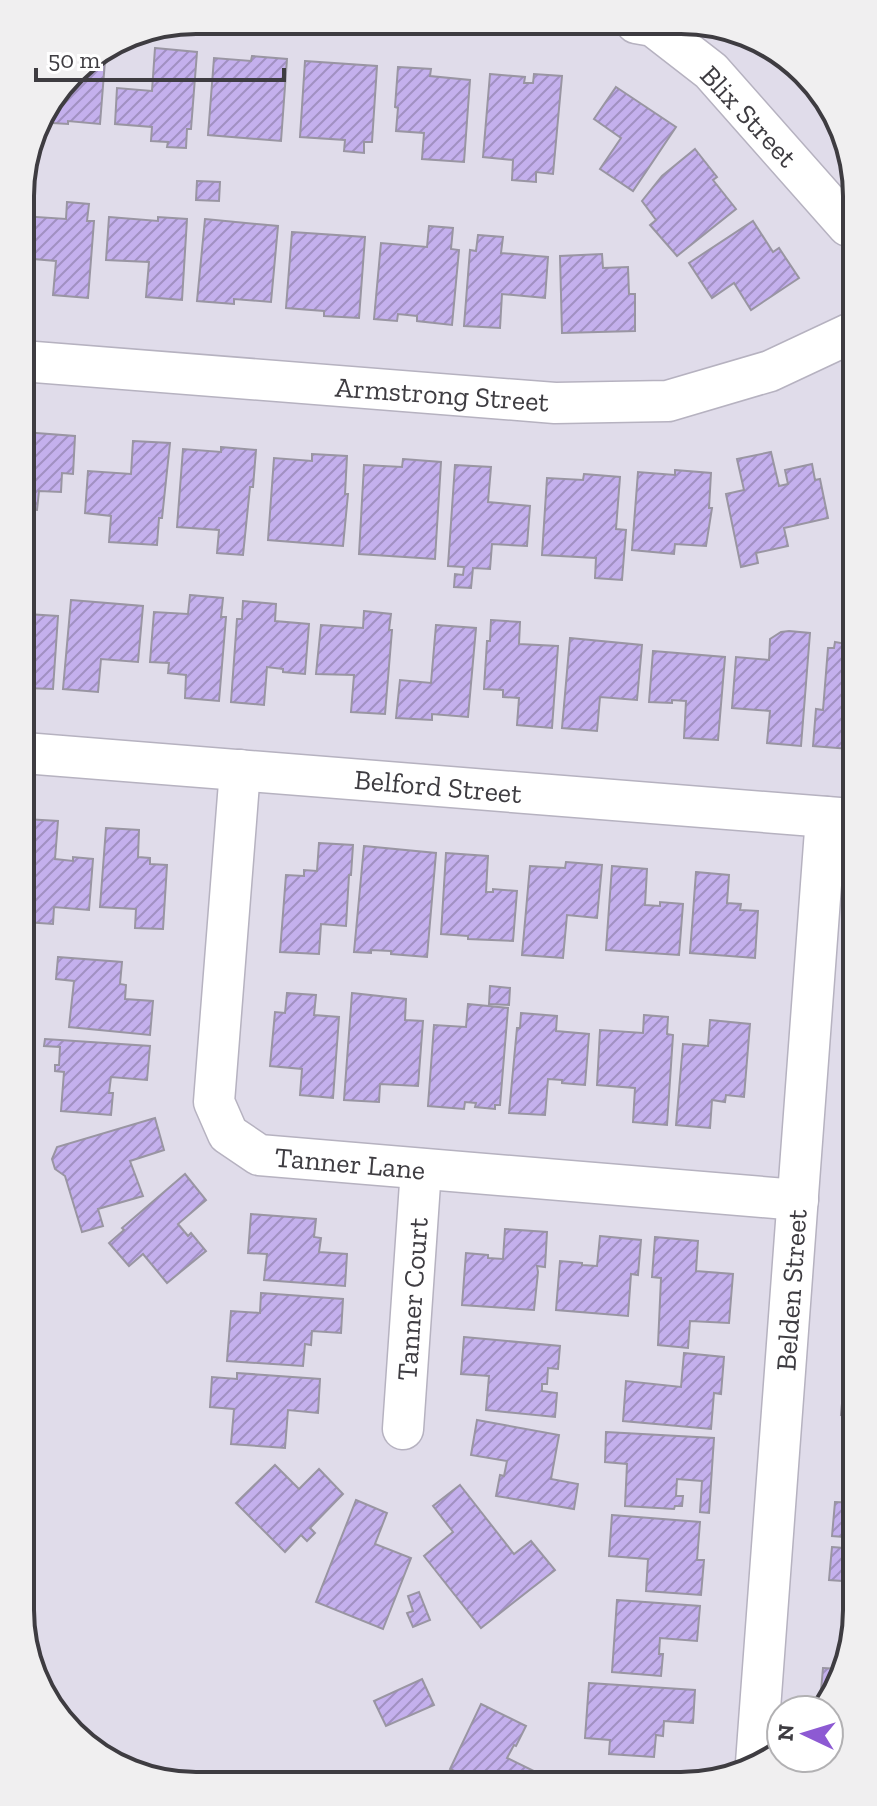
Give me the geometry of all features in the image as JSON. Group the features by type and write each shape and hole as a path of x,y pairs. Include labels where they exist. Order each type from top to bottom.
{"street":[{"name":"Blix Street","path":"663,34 711,71 843,220"},
{"name":"Armstrong Street","path":"34,362 555,403 668,401 770,371 843,337"},
{"name":"Belford Street","path":"34,754 839,818"},
{"name":"Tanner Lane","path":"240,770 214,1102 228,1134 259,1155 798,1200"},
{"name":"Belden Street","path":"757,1753 798,1200 839,818"},
{"name":"Tanner Court","path":"403,1429 421,1169"}],"building":[{"path":"155,48 197,52 191,129 187,129 186,148 167,147 168,142 151,141 152,127 115,124 117,88 152,91"},
{"path":"252,56 287,59 281,141 208,135 214,58 251,61"},
{"path":"305,61 377,66 372,142 364,142 364,153 344,151 345,140 300,137"},
{"path":"105,62 100,124 68,121 68,124 52,123 74,89"},
{"path":"398,67 431,69 430,76 470,80 464,162 422,159 424,133 396,131"},
{"path":"490,74 525,77 524,83 533,83 534,74 562,76 553,174 536,172 536,182 512,180 513,160 483,157"},
{"path":"616,87 676,127 633,191 600,169 621,138 594,119"},
{"path":"695,149 717,177 713,180 736,209 677,256 650,225 656,220 642,201 662,176"},
{"path":"197,181 220,182 219,201 196,200"},
{"path":"67,202 89,204 87,221 94,221 88,298 53,295 56,261 34,259 34,217 66,219"},
{"path":"109,217 158,221 158,217 187,219 182,300 146,297 149,262 106,260"},
{"path":"205,219 278,226 271,302 234,299 234,304 197,301"},
{"path":"753,221 773,252 779,248 799,278 751,310 734,283 712,298 689,263"},
{"path":"429,226 453,228 451,249 459,250 452,325 417,321 417,316 398,314 397,321 374,319 381,243 427,247"},
{"path":"292,232 365,237 359,318 324,316 324,311 286,308"},
{"path":"478,235 503,237 501,253 548,257 545,298 502,294 500,328 464,326 470,250 476,251"},
{"path":"602,254 603,268 628,267 629,294 635,294 635,331 562,333 560,256"},
{"path":"34,433 75,436 73,474 62,473 61,492 39,491 37,510 34,510"},
{"path":"133,441 170,443 157,545 109,542 111,516 85,513 88,471 131,474"},
{"path":"221,447 256,450 243,555 217,553 219,530 177,527 183,449 221,452"},
{"path":"771,452 779,486 788,484 785,470 812,464 815,480 820,479 828,518 784,528 788,546 756,553 758,563 741,567 726,494 744,490 737,459"},
{"path":"312,454 347,456 345,494 348,494 343,546 268,540 274,458 312,461"},
{"path":"403,459 441,462 435,559 359,554 364,465 402,467"},
{"path":"455,465 491,467 488,502 530,506 527,546 492,544 490,569 473,568 471,588 454,587 455,574 463,575 464,567 448,566"},
{"path":"675,470 711,473 709,508 712,508 706,546 675,544 674,554 632,550 638,472 675,475"},
{"path":"584,474 620,477 616,529 626,530 622,580 595,578 596,558 542,555 547,478 583,480"},
{"path":"190,595 223,598 221,617 226,617 219,701 185,698 186,675 168,673 169,663 150,662 154,612 188,614"},
{"path":"71,600 143,606 138,662 101,659 98,692 63,689"},
{"path":"243,601 276,604 275,621 309,624 305,674 267,667 264,705 231,702 237,619 242,619"},
{"path":"364,611 391,614 385,714 351,712 354,675 316,674 321,625 363,628"},
{"path":"34,614 58,616 53,689 34,688"},
{"path":"491,620 520,622 519,644 558,646 552,728 517,725 519,698 503,697 503,690 484,689"},
{"path":"436,625 476,628 468,717 432,714 432,720 396,718 400,680 431,683"},
{"path":"789,631 810,633 801,746 767,743 770,711 732,708 736,657 769,660 770,639"},
{"path":"570,638 642,645 637,700 600,697 597,731 562,728"},
{"path":"835,642 843,643 843,748 813,746 816,709 823,710 828,648 834,648"},
{"path":"653,651 725,657 718,740 684,738 686,701 649,702"},
{"path":"34,820 58,821 55,859 93,859 89,910 54,907 53,924 34,923"},
{"path":"106,828 139,830 138,857 150,858 150,864 167,865 163,929 135,928 136,909 100,907"},
{"path":"319,843 353,845 346,926 321,924 319,954 280,952 286,875 304,876 304,870 317,871"},
{"path":"364,846 436,853 427,957 391,954 391,951 354,952"},
{"path":"446,853 488,856 486,892 493,892 493,889 517,891 513,941 441,934"},
{"path":"566,862 602,865 597,918 567,915 563,958 522,955 530,866 565,868"},
{"path":"612,866 647,869 645,905 660,906 660,902 683,904 679,955 606,950"},
{"path":"696,872 729,875 727,903 741,904 740,910 758,911 755,958 690,953"},
{"path":"58,957 122,962 120,984 126,985 125,999 153,1001 150,1035 69,1027 74,981 56,979"},
{"path":"490,986 510,988 509,1005 489,1004"},
{"path":"287,993 316,995 314,1015 339,1017 333,1098 300,1095 302,1069 270,1066 275,1012 285,1013"},
{"path":"352,993 406,999 405,1020 423,1021 418,1086 380,1084 379,1102 344,1100"},
{"path":"468,1004 508,1008 500,1105 495,1105 495,1109 475,1107 476,1103 465,1102 464,1109 428,1106 434,1025 466,1027"},
{"path":"521,1013 557,1016 556,1031 589,1034 585,1085 548,1079 545,1115 509,1113"},
{"path":"644,1015 668,1017 667,1034 673,1035 667,1125 633,1122 635,1088 597,1085 600,1030 643,1033"},
{"path":"710,1020 750,1024 744,1097 726,1095 725,1102 712,1100 710,1128 676,1125 683,1044 708,1046"},
{"path":"45,1039 150,1046 147,1080 111,1077 111,1115 61,1111 64,1072 55,1071 55,1065 59,1065 60,1047 44,1046"},
{"path":"155,1118 164,1150 130,1161 143,1196 98,1209 103,1226 82,1232 65,1176 55,1169 52,1159 57,1147"},
{"path":"185,1174 206,1200 178,1224 188,1236 191,1233 206,1251 167,1283 143,1254 129,1266 109,1243"},
{"path":"251,1214 316,1219 314,1237 321,1238 319,1252 347,1254 345,1286 264,1280 267,1254 248,1253"},
{"path":"505,1229 547,1232 545,1267 537,1266 534,1310 462,1305 466,1253 503,1259"},
{"path":"600,1236 641,1240 638,1275 631,1274 628,1316 556,1310 560,1261 597,1266"},
{"path":"655,1237 698,1241 696,1271 733,1274 729,1323 690,1321 688,1348 658,1345 661,1278 652,1277"},
{"path":"261,1293 343,1299 341,1333 312,1331 311,1345 305,1344 303,1366 227,1361 231,1311 260,1313"},
{"path":"464,1337 560,1346 558,1369 548,1368 547,1384 542,1384 542,1391 557,1393 555,1417 486,1410 489,1376 461,1374"},
{"path":"684,1353 724,1357 721,1394 714,1393 711,1429 623,1421 626,1381 681,1387"},
{"path":"237,1373 320,1379 318,1413 288,1410 285,1448 231,1444 234,1409 210,1407 212,1377 237,1379"},
{"path":"477,1420 559,1435 551,1479 578,1484 574,1509 496,1496 500,1475 504,1476 507,1461 471,1455"},
{"path":"606,1432 714,1438 709,1513 700,1512 702,1481 677,1479 676,1496 683,1496 682,1506 675,1506 674,1509 625,1506 627,1464 605,1462"},
{"path":"275,1465 299,1489 319,1469 343,1494 310,1528 315,1533 307,1541 301,1535 285,1552 236,1503"},
{"path":"460,1485 514,1554 531,1541 555,1570 481,1628 424,1556 453,1532 433,1506"},
{"path":"356,1500 387,1513 375,1544 411,1558 383,1629 316,1602"},
{"path":"835,1502 843,1502 843,1537 832,1536"},
{"path":"612,1515 700,1522 697,1560 704,1560 701,1595 646,1591 648,1559 609,1556"},
{"path":"832,1547 843,1548 843,1581 829,1580"},
{"path":"419,1592 430,1620 413,1627 407,1613 413,1611 408,1596"},
{"path":"617,1600 700,1606 697,1641 660,1638 659,1654 663,1654 661,1676 612,1672"},
{"path":"823,1668 831,1669 826,1682 821,1691"},
{"path":"422,1679 434,1705 386,1726 374,1701"},
{"path":"589,1683 695,1690 693,1723 664,1721 663,1736 656,1735 654,1757 609,1754 610,1740 585,1738"},
{"path":"481,1704 526,1726 507,1758 536,1772 457,1772 450,1769"}]}
